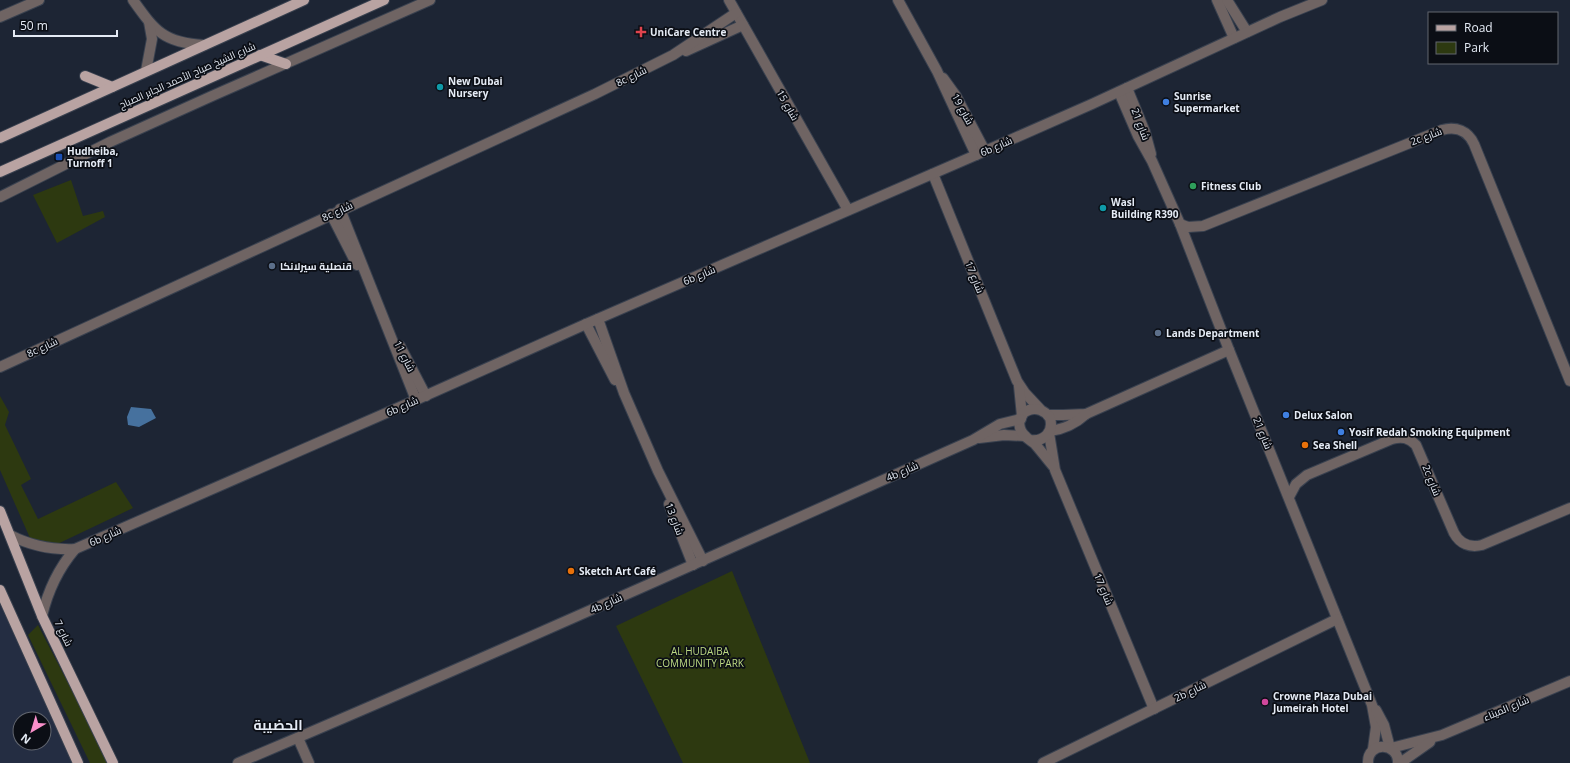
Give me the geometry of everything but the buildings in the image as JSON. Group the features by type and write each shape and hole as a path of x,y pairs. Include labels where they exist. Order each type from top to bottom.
{"main road":[{"name":"شارع الشيخ صباح الأحمد الجابر الصباح","path":"0,138 304,0"},
{"name":"شارع الشيخ صباح الأحمد الجابر الصباح","path":"0,172 384,0"},
{"path":"260,55 286,64"},
{"path":"85,76 112,87"},
{"name":"شارع 7","path":"0,511 42,616 113,763"},
{"path":"0,530 10,535"},
{"path":"0,590 78,763"}],"street":[{"path":"0,17 39,0"},
{"path":"134,0 149,22 165,37 187,44 204,45"},
{"path":"0,197 110,142 430,0"},
{"name":"شارع 15","path":"729,0 848,210"},
{"name":"شارع 19","path":"898,0 937,71 976,155"},
{"path":"1217,0 1234,38"},
{"path":"1227,0 1247,32"},
{"name":"6b شارع","path":"10,535 35,546 75,549 426,396 586,324 976,155 1123,90 1247,32 1322,0"},
{"name":"8c شارع","path":"0,367 595,94 673,55 736,13"},
{"path":"146,71 152,39 149,22"},
{"name":"8c شارع","path":"673,55 697,47 742,25"},
{"name":"شارع 19","path":"937,71 956,96 985,151"},
{"name":"شارع 21","path":"1123,90 1138,136 1152,161 1180,224 1337,619 1372,705 1384,725 1390,748 1397,755 1399,763"},
{"name":"2c شارع","path":"1180,224 1188,227 1203,226 1442,130 1448,128 1461,130 1471,138 1474,144 1570,381"},
{"name":"شارع 17","path":"932,174 1018,380 1025,393 1044,412"},
{"name":"شارع 11","path":"336,212 362,262 392,343 416,400"},
{"name":"شارع 11","path":"383,317 426,396"},
{"name":"شارع 13","path":"598,319 624,393 658,471 702,561"},
{"name":"شارع 13","path":"586,324 610,372 624,393"},
{"path":"1086,414 1063,415 1030,409 1021,417 1020,426 1027,438 1041,440 1050,432 1074,424 1086,414 1229,350"},
{"name":"شارع 17","path":"1018,380 1021,417"},
{"path":"1044,412 1051,422 1050,432"},
{"name":"4b شارع","path":"238,763 693,565 973,440 991,429 1021,417"},
{"name":"شارع 17","path":"1050,432 1055,470 1154,708"},
{"name":"4b شارع","path":"973,440 998,436 1027,438"},
{"name":"2c شارع","path":"1289,497 1296,484 1307,475 1392,439 1402,437 1412,441 1416,445 1454,533 1461,542 1465,544 1471,546 1482,545 1570,508"},
{"name":"شارع 17","path":"1027,438 1055,470"},
{"name":"شارع 13","path":"658,471 666,498 693,565"},
{"name":"6b شارع","path":"42,616 48,594 57,573 75,549"},
{"name":"2b شارع","path":"1043,763 1337,619"},
{"name":"شارع الميناء","path":"1373,749 1381,746 1390,748 1416,743 1442,735 1570,681"},
{"name":"شارع 21","path":"1368,763 1368,756 1373,749 1376,727 1372,705"},
{"name":"شارع الميناء","path":"1399,763 1442,735"},
{"path":"298,738 309,763"}],"shaded area":[{"path":"0,593 75,763 0,763"}],"green space":[{"path":"71,180 83,216 103,211 105,217 57,243 33,195"},
{"path":"0,396 9,412 5,425 31,479 21,485 38,519 116,482 133,508 49,548 30,538 0,470"},
{"name":"AL HUDAIBA COMMUNITY PARK","path":"732,571 810,763 683,763 616,626"},
{"path":"38,625 108,763 90,763 28,635"}],"water":[{"path":"131,407 151,409 156,418 139,427 128,425 127,417"}],"place":[{"name":"UniCare Centre","path":"641,32"},
{"name":"New Dubai Nursery","path":"440,87"},
{"name":"Sunrise Supermarket","path":"1166,102"},
{"name":"Hudheiba, Turnoff 1","path":"59,157"},
{"name":"Fitness Club","path":"1193,186"},
{"name":"Wasl Building R390","path":"1103,208"},
{"name":"قنصلية سيرلانكا","path":"272,266"},
{"name":"Lands Department","path":"1158,333"},
{"name":"Delux Salon","path":"1286,415"},
{"name":"Yosif Redah Smoking Equipment","path":"1341,432"},
{"name":"Sea Shell","path":"1305,445"},
{"name":"Sketch Art Café","path":"571,571"},
{"name":"Crowne Plaza Dubai Jumeirah Hotel","path":"1265,702"}],"district":[{"name":"الحضيبة","path":"278,724"}]}
